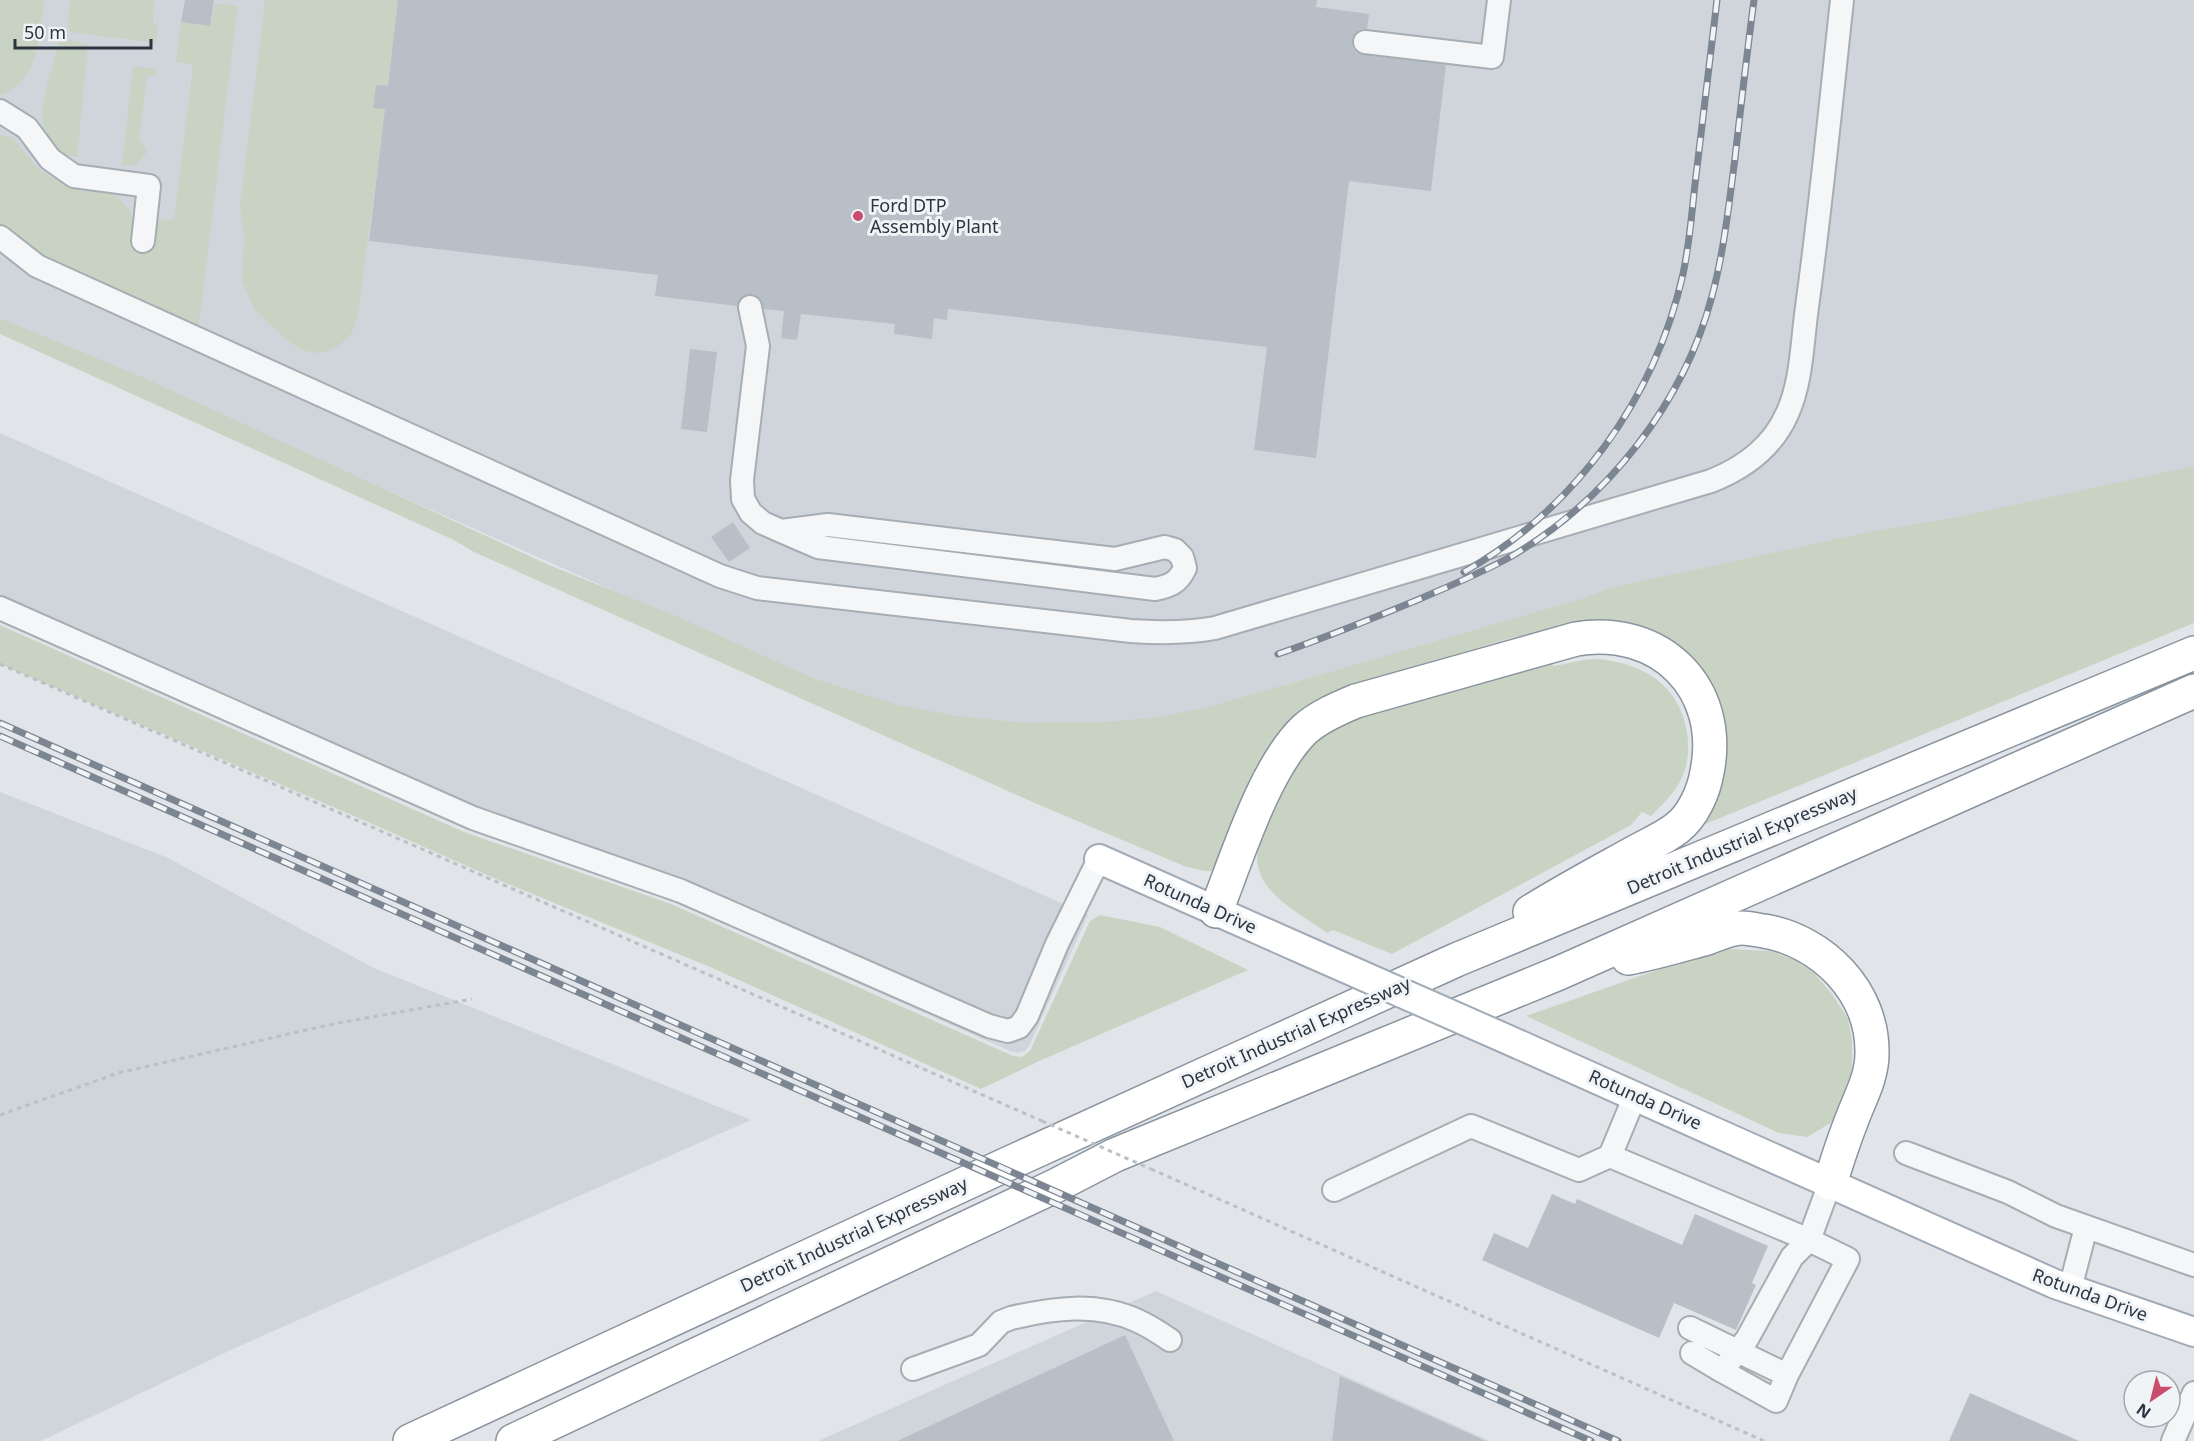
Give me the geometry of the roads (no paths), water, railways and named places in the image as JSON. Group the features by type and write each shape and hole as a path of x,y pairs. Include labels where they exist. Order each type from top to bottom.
{"highway":[{"path":"1216,911 1248,829 1275,771 1305,729 1327,715 1356,701 1576,639 1606,636 1631,640 1655,650 1675,664 1692,684 1703,706 1710,732 1710,758 1706,778 1701,794 1691,812 1678,828 1569,888 1456,960"},
{"name":"Detroit Industrial Expressway","path":"410,1441 1024,1156 1456,960 2194,653"},
{"path":"513,1441 1055,1186 1115,1155 1559,973 2194,691"},
{"path":"1559,973 1664,951 1741,928 1783,934 1820,954 1847,980 1866,1014 1872,1054 1863,1097 1848,1128 1830,1183"}],"main road":[{"name":"Rotunda Drive","path":"1099,859 2070,1289 2194,1332"}],"lane":[{"path":"1365,42 1492,57 1498,0"},
{"path":"0,237 37,266 720,576 758,588 1131,632 1195,632 1710,481 1731,473 1749,462 1766,446 1787,414 1796,390 1842,0"},
{"path":"0,111 27,128 50,159 74,176 150,186 142,241"},
{"path":"750,307 758,346 742,480 743,499 751,513 763,523 781,531 818,547 1155,589 1171,586 1181,578 1185,568 1182,557 1175,550 1165,547 1115,559 828,525 781,531"},
{"path":"0,608 474,818 681,891 989,1026 1008,1031 1019,1027 1027,1016 1057,944 1099,859"},
{"path":"1334,1190 1471,1126 1579,1170 1610,1156 1635,1096"},
{"path":"1906,1153 2008,1192 2056,1216 2194,1265"},
{"path":"1610,1156 1809,1240 1848,1259 1787,1375 1776,1401 1692,1353"},
{"path":"1722,1371 1739,1352 1791,1257 1809,1240 1830,1183"},
{"path":"2070,1289 2086,1227"},
{"path":"913,1369 979,1345 1001,1322 1011,1318 1072,1308 1097,1308 1119,1313 1139,1321 1170,1340"},
{"path":"1690,1328 1787,1375"},
{"path":"2173,1441 2194,1393"}],"railway":[{"path":"1464,572 1504,546 1541,516 1575,483 1605,446 1631,407 1653,364 1670,320 1683,274 1717,0"},
{"path":"1278,654 1422,598 1512,556 1547,533 1579,507 1610,477 1637,445 1661,411 1682,374 1699,336 1712,296 1728,210 1754,0"},
{"path":"0,723 1618,1441"},
{"path":"0,736 1591,1441"}],"place":[{"name":"Ford DTP Assembly Plant","path":"858,216"}]}
